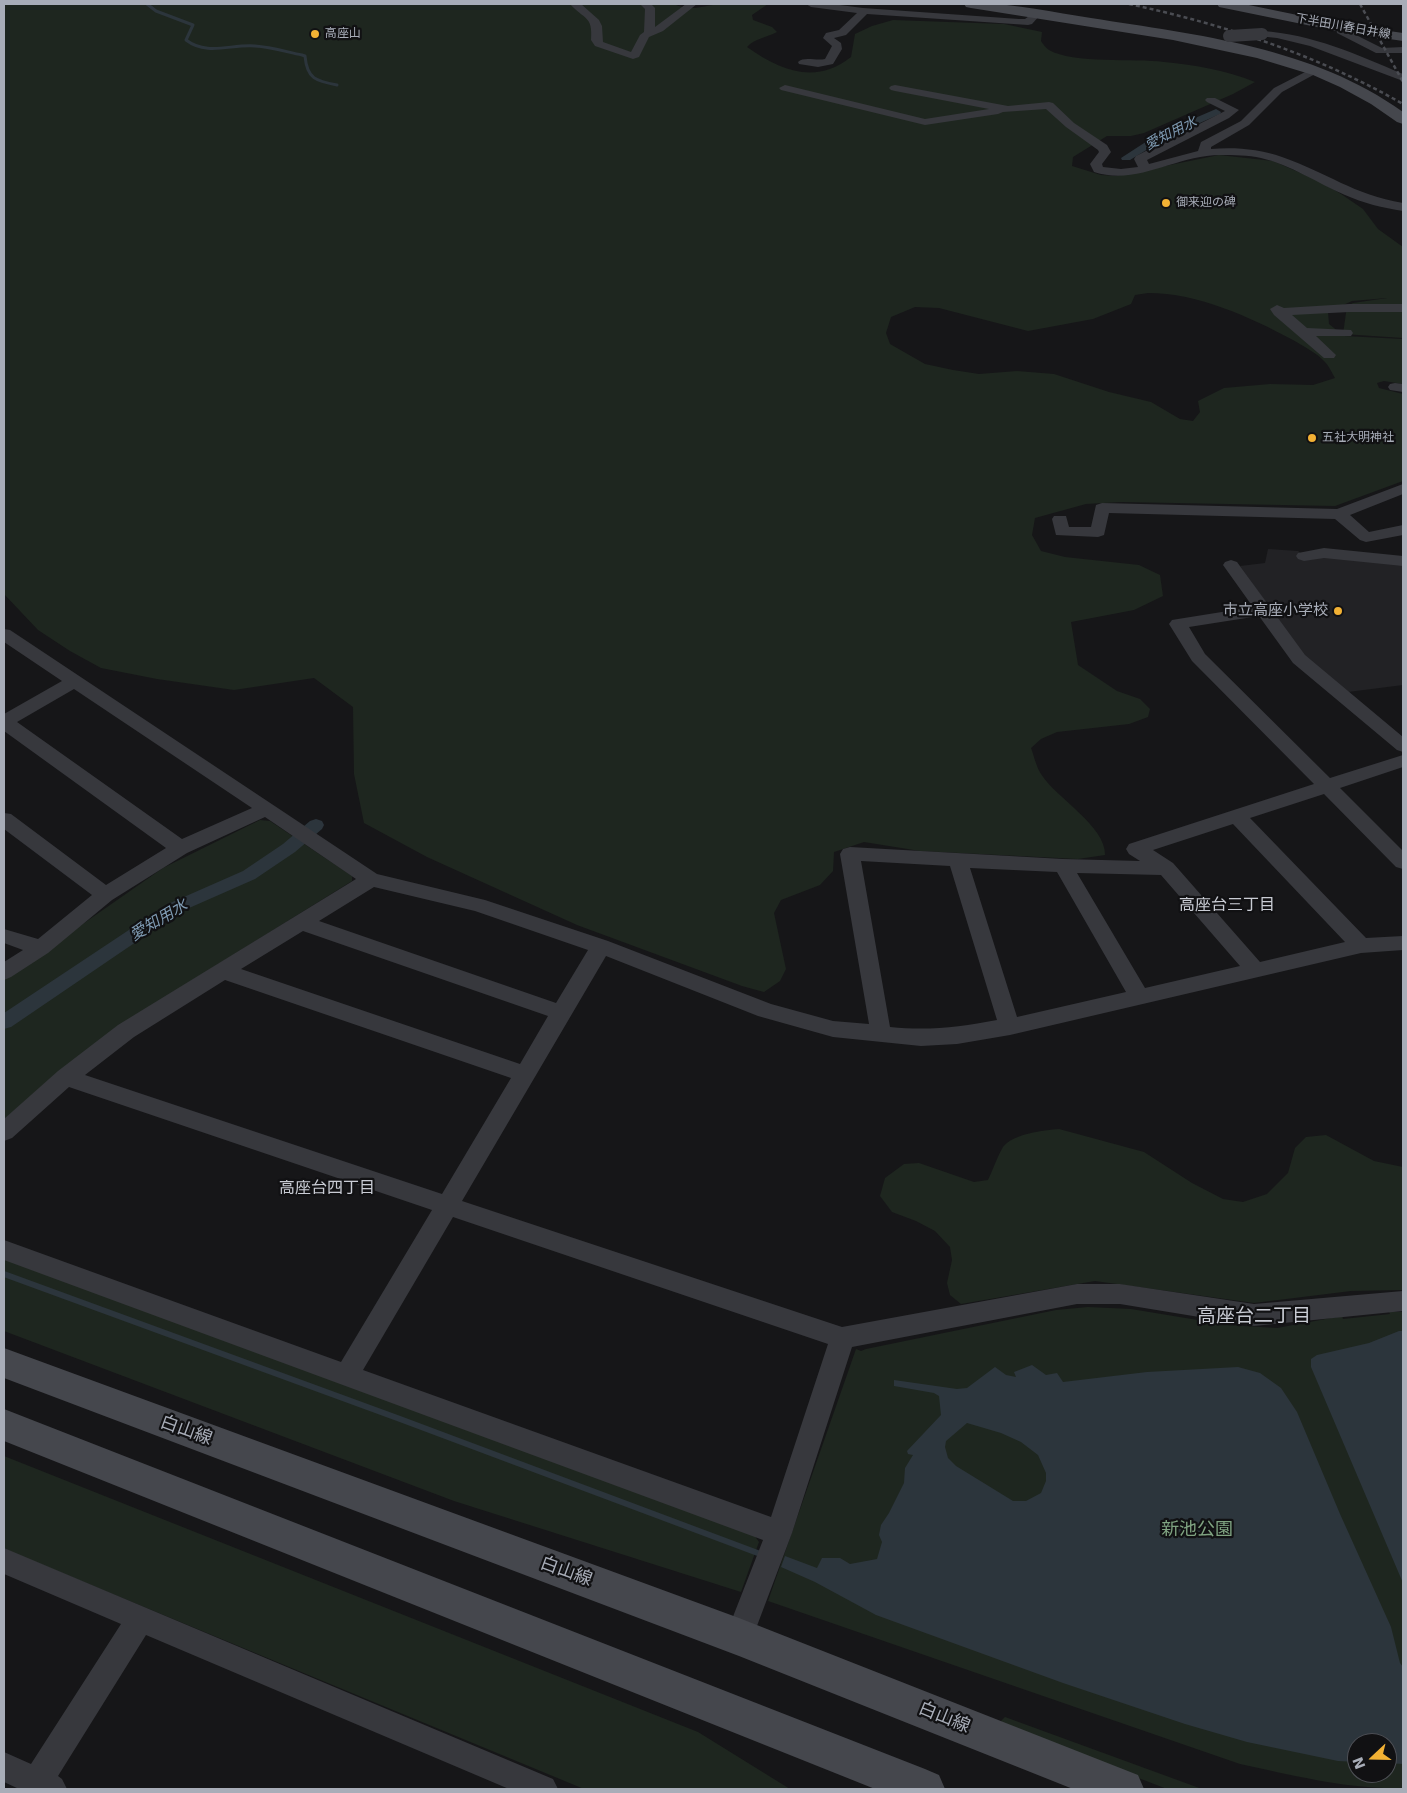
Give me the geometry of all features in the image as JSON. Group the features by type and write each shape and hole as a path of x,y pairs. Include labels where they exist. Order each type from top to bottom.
{"street":[{"path":"575,4 587,12 594,20 597,26 596,40 599,44 635,55 640,43 649,32 650,8 645,4"},
{"path":"649,32 659,29 692,4"},
{"path":"811,4 865,11 1019,22 1028,22 1036,14"},
{"path":"971,4 1211,42 1259,54 1313,71 1358,90 1403,119"},
{"name":"下半田川春日井線","path":"1224,4 1401,42"},
{"path":"803,62 818,64 829,62 837,49 837,45 828,38 830,35 842,33 865,11"},
{"path":"1211,42 1220,37 1228,36 1282,35 1315,45 1403,78"},
{"path":"1204,153 1205,146 1245,123 1278,90 1313,71"},
{"path":"785,88 933,122 1002,111 1006,108"},
{"path":"895,88 1006,108 1042,105 1053,107 1070,125 1103,148 1105,152 1096,164 1098,169 1104,172 1120,174 1175,162 1204,153 1251,153 1273,156 1350,193 1379,203 1403,207"},
{"path":"885,112 909,91"},
{"path":"1146,168 1140,158 1225,116 1233,110 1211,100"},
{"path":"1329,355 1278,310 1403,308"},
{"path":"1303,332 1346,333"},
{"path":"1060,519 1062,532 1098,532 1102,508 1339,514 1403,490"},
{"path":"1339,514 1366,538 1403,530"},
{"path":"1304,556 1324,553 1403,561"},
{"path":"1231,565 1299,659 1403,746"},
{"path":"1263,610 1178,624 1198,657 1403,862"},
{"path":"4,634 370,878 478,905 602,946 766,1010 833,1029 881,1036 921,1038 957,1036 1010,1027 1361,946 1403,943"},
{"path":"74,681 4,722 180,848"},
{"path":"1256,971 1166,868 1136,849 1403,761"},
{"path":"4,972 41,948 105,895 180,848 267,809"},
{"path":"1236,816 1361,946"},
{"path":"8,826 105,895"},
{"path":"881,1036 850,854 1063,866 1166,868"},
{"path":"958,861 1010,1027"},
{"path":"1063,866 1138,997"},
{"path":"4,1132 66,1077 126,1031 223,972 370,878"},
{"path":"301,922 562,1013"},
{"path":"4,936 41,948"},
{"path":"347,1374 602,946"},
{"path":"223,972 526,1074"},
{"path":"66,1077 842,1338 1077,1294 1120,1294 1254,1316 1403,1301"},
{"path":"4,1250 779,1533"},
{"path":"739,1636 779,1533 842,1338"},
{"name":"白山線","path":"4,1363 739,1636 1124,1789"},
{"path":"4,1425 925,1789"},
{"path":"4,1561 543,1789"},
{"path":"4,1767 45,1786 140,1619"}],"shaded area":[{"name":"市立高座小学校","path":"1268,549 1298,551 1309,560 1327,556 1403,564 1403,685 1348,692 1304,657 1240,566 1265,563"},
{"path":"1403,1331 1403,1583 1311,1367 1311,1359 1317,1355 1369,1343"},
{"name":"新池公園","path":"1032,1365 1046,1375 1057,1373 1063,1382 1147,1372 1238,1367 1260,1373 1281,1388 1297,1412 1391,1627 1400,1663 1403,1667 1403,1764 1397,1764 1397,1733 1347,1733 1347,1761 1247,1742 1185,1724 1063,1683 876,1615 815,1582 781,1567 785,1556 817,1568 822,1558 840,1558 850,1564 877,1559 882,1542 879,1535 881,1525 904,1483 905,1468 913,1455 908,1454 907,1451 941,1415 939,1396 934,1393 894,1386 894,1380 957,1389 967,1388 995,1367 1006,1375 1016,1377 1014,1372","holes":["967,1423 1001,1433 1021,1442 1038,1455 1046,1473 1046,1481 1041,1493 1026,1501 1013,1501 956,1466 948,1458 945,1447 946,1441"]}],"green space":[{"path":"726,3 768,4 752,15 753,20 772,27 777,32 757,40 747,47 773,63 799,72 825,71 838,66 851,57 855,34 872,26 893,20 1004,24 1042,32 1041,41 1044,45 1049,50 1060,54 1088,59 1152,61 1188,65 1221,71 1255,82 1233,94 1144,133 1131,136 1107,136 1073,157 1072,166 1101,175 1116,176 1219,155 1273,161 1319,181 1341,194 1363,209 1378,229 1403,247 1403,338 1343,334 1347,306 1353,303 1387,298 1352,301 1328,312 1329,324 1344,336 1403,339 1403,384 1384,381 1377,383 1379,388 1403,394 1403,481 1335,506 1121,502 1086,504 1035,518 1032,535 1041,551 1065,557 1139,565 1160,575 1163,596 1134,610 1071,622 1078,665 1117,691 1140,699 1150,709 1148,717 1129,724 1057,732 1041,739 1031,748 1036,764 1048,783 1098,833 1105,855 1078,859 920,851 864,842 834,852 833,871 820,885 781,900 774,913 786,969 780,981 764,992 742,986 577,925 427,857 364,823 354,774 353,707 314,678 234,690 157,679 101,668 38,630 4,594 4,4 673,4 686,8 697,8","holes":["1148,293 1186,297 1223,308 1276,331 1318,356 1335,378 1313,385 1270,384 1224,388 1198,401 1200,412 1193,421 1180,419 1151,402 1109,392 1054,374 1017,371 979,374 925,364 890,344 886,333 891,317 915,307 939,308 1028,331 1093,319 1131,304 1135,295"]},
{"path":"260,820 270,821 352,876 352,881 130,1019 42,1086 4,1121 4,979 163,868"},
{"path":"1059,1129 1144,1152 1192,1183 1223,1199 1243,1202 1267,1194 1288,1173 1295,1148 1306,1137 1326,1135 1374,1161 1403,1167 1403,1290 1351,1291 1254,1303 1095,1281 961,1304 950,1295 947,1283 952,1260 950,1247 935,1231 892,1212 880,1196 885,1178 904,1164 919,1163 974,1182 988,1180 1003,1147 1008,1143 1021,1136 1045,1130"},
{"path":"4,1259 752,1532 759,1542 741,1592 454,1501 4,1331"},
{"name":"新池公園","path":"1088,1307 1131,1309 1228,1325 1277,1328 1342,1316 1343,1319 1390,1314 1389,1312 1403,1312 1403,1788 1362,1787 1300,1777 1240,1764 768,1601 856,1349 861,1351 1056,1310"},
{"path":"4,1456 698,1732 790,1789 584,1789 4,1549"},
{"path":"1005,1717 1202,1789 1167,1789 1004,1726 1001,1721"}],"waterway":[{"path":"147,4 156,11 193,25 186,40 194,45 211,48 246,46 273,48 302,55 305,56 308,70 314,78 337,85"},
{"name":"愛知用水","path":"1126,158 1162,136 1216,112"},
{"name":"愛知用水","path":"4,1022 174,908 249,875 289,848 316,825"},
{"path":"4,1274 400,1419 763,1555"}],"railway":[{"path":"1129,4 1236,32 1304,56 1371,86 1403,104"},
{"path":"1360,4 1403,82"}],"place":[{"name":"高座山","path":"315,34"},
{"name":"御来迎の碑","path":"1166,203"},
{"name":"五社大明神社","path":"1312,438"},
{"name":"市立高座小学校","path":"1338,611"}],"district":[{"name":"高座台三丁目","path":"1227,906"},
{"name":"高座台四丁目","path":"327,1189"},
{"name":"高座台二丁目","path":"1254,1317"}]}
